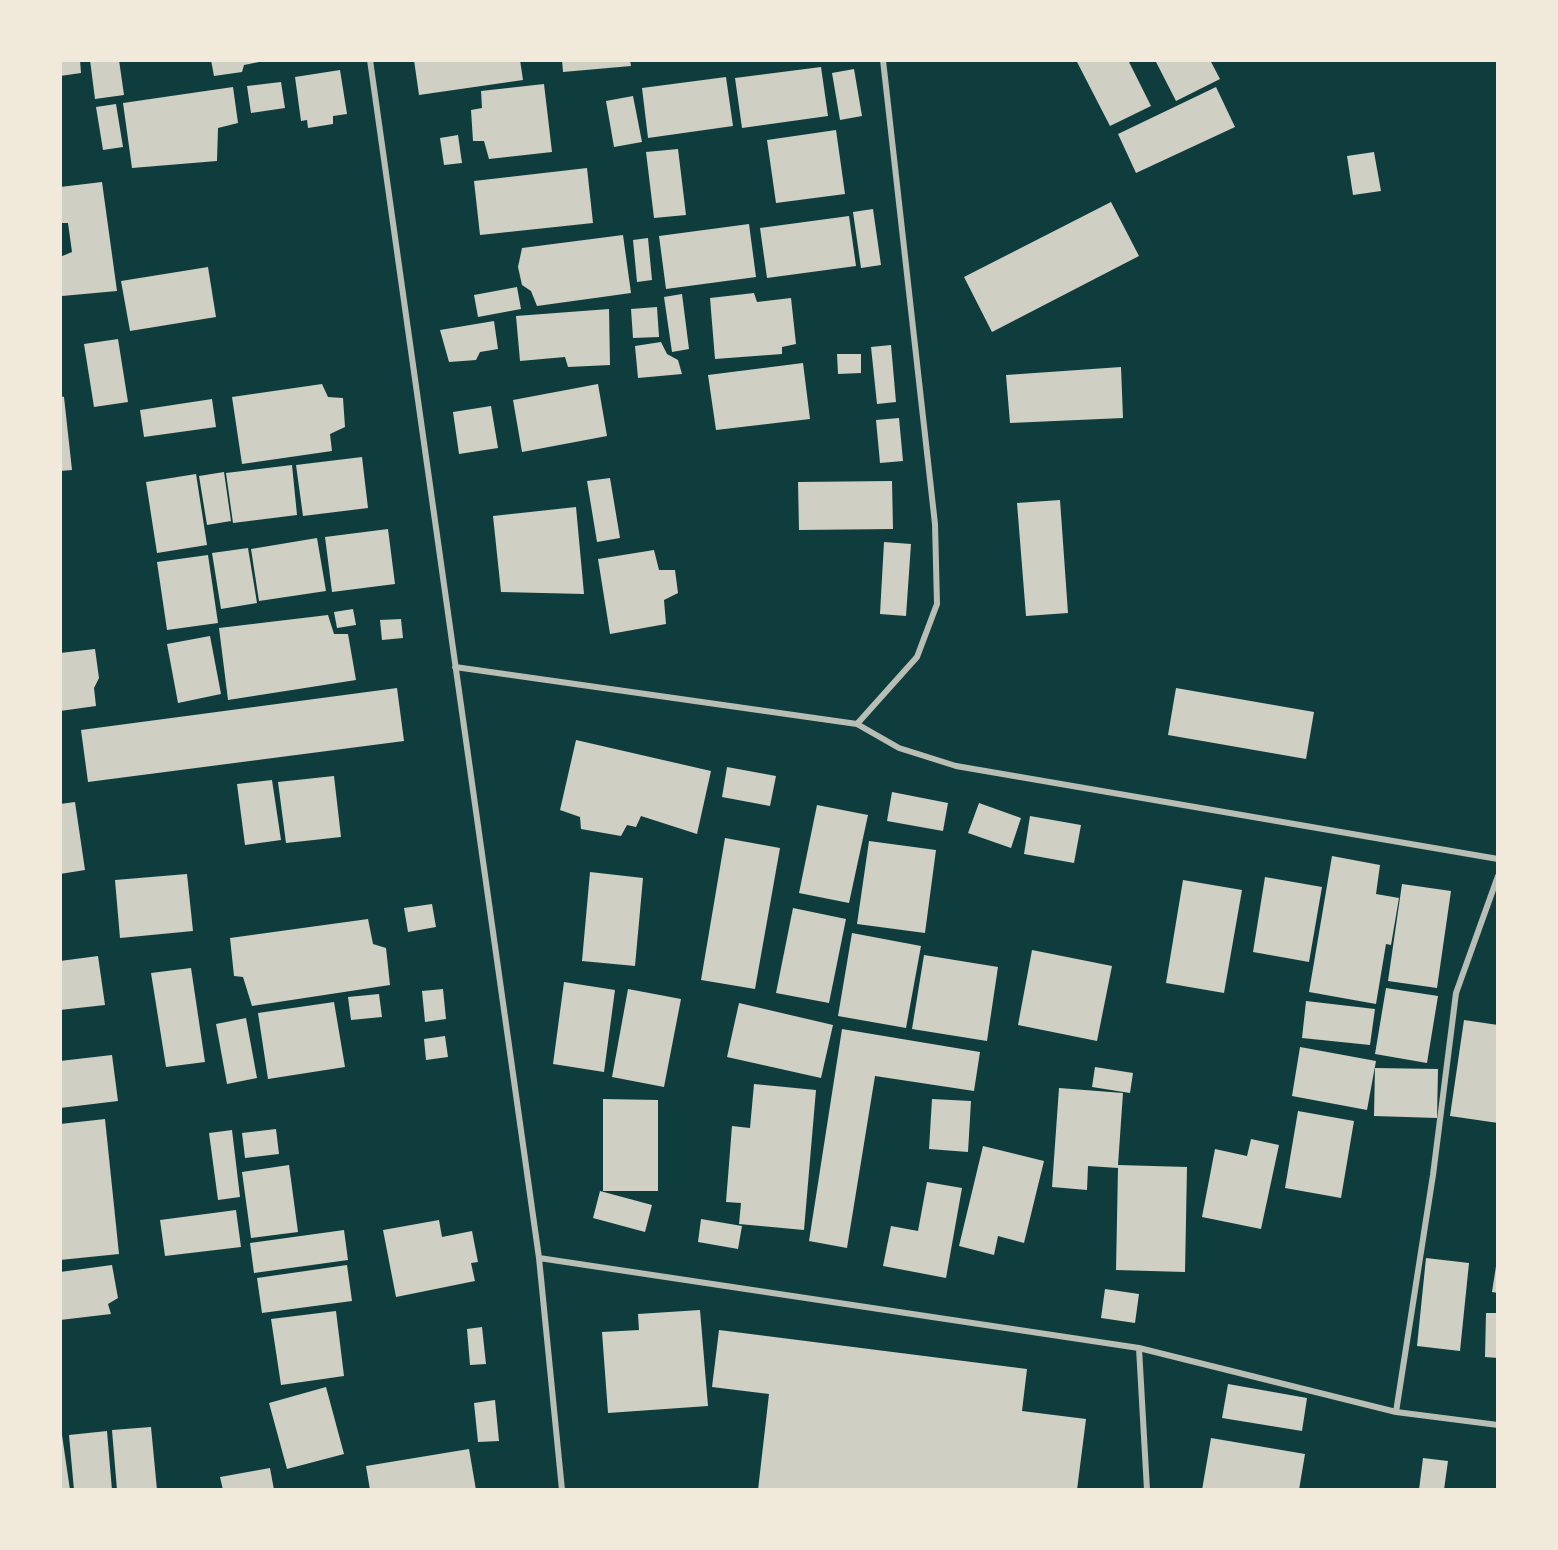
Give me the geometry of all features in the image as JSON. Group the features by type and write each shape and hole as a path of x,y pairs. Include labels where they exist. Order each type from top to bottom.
{"street":[{"path":"370,60 539,1258 562,1490"},
{"path":"857,724 917,657 937,604 935,524 883,60"},
{"path":"455,668 857,724 899,748 956,766 1498,859"},
{"path":"1396,1412 1433,1175 1456,993 1498,876"},
{"path":"539,1258 1139,1348 1396,1412 1498,1425"},
{"path":"1139,1348 1148,1490"}],"building":[{"path":"60,60 80,60 81,73 60,76"},
{"path":"90,60 119,60 124,95 95,99"},
{"path":"211,60 264,61 244,65 242,72 214,76"},
{"path":"414,60 520,60 523,80 419,95"},
{"path":"562,60 630,60 631,66 563,72"},
{"path":"1076,60 1128,60 1151,106 1110,126"},
{"path":"1155,60 1210,60 1220,79 1176,101"},
{"path":"821,67 828,116 742,128 735,78"},
{"path":"854,69 862,116 840,120 832,73"},
{"path":"340,70 347,114 333,116 333,124 308,128 307,120 301,121 295,77"},
{"path":"726,77 733,126 648,138 642,88"},
{"path":"281,82 285,108 251,113 247,86"},
{"path":"544,84 552,152 489,159 484,141 473,141 471,110 482,108 481,91"},
{"path":"233,87 238,123 218,128 217,161 132,168 123,103"},
{"path":"1216,87 1235,127 1136,173 1118,134"},
{"path":"633,96 642,142 614,147 606,101"},
{"path":"116,104 123,147 103,150 96,107"},
{"path":"836,130 845,194 776,203 767,140"},
{"path":"458,135 462,163 444,165 440,138"},
{"path":"678,149 686,215 654,218 646,152"},
{"path":"1374,152 1381,191 1353,195 1347,156"},
{"path":"587,168 593,223 480,235 474,181"},
{"path":"102,182 117,291 62,296 60,257 72,252 68,223 60,223 60,187"},
{"path":"1111,202 1139,256 992,332 964,277"},
{"path":"873,209 881,265 861,268 853,212"},
{"path":"849,216 856,266 767,278 760,228"},
{"path":"749,224 756,277 666,289 659,236"},
{"path":"623,235 631,293 537,306 531,291 522,285 518,267 522,248"},
{"path":"648,238 652,280 637,282 633,240"},
{"path":"208,267 216,317 130,331 121,281"},
{"path":"517,287 521,309 478,317 474,295"},
{"path":"754,293 757,302 791,298 796,344 782,347 782,354 715,359 710,298"},
{"path":"682,294 689,349 672,352 664,297"},
{"path":"657,307 659,337 633,338 631,309"},
{"path":"609,309 610,365 568,367 565,357 520,361 516,316"},
{"path":"494,321 498,349 480,352 476,360 449,362 440,330"},
{"path":"118,339 128,402 94,407 84,344"},
{"path":"661,342 667,354 678,360 682,374 638,378 635,346"},
{"path":"891,345 896,402 877,404 871,347"},
{"path":"837,354 861,354 861,373 838,374"},
{"path":"803,363 810,419 716,430 708,375"},
{"path":"1121,367 1123,418 1010,423 1006,375"},
{"path":"322,384 328,397 343,398 345,427 330,434 332,451 242,464 232,397"},
{"path":"598,384 607,436 522,452 513,400"},
{"path":"60,396 64,397 72,470 60,471"},
{"path":"212,399 216,427 144,437 140,410"},
{"path":"491,406 498,448 459,454 453,412"},
{"path":"899,418 903,461 880,463 876,420"},
{"path":"362,457 368,508 303,516 296,465"},
{"path":"292,465 297,515 233,523 226,473"},
{"path":"224,472 231,521 207,525 199,476"},
{"path":"196,474 207,545 157,553 146,482"},
{"path":"610,478 620,538 597,542 587,481"},
{"path":"892,481 893,529 799,530 798,482"},
{"path":"1060,500 1068,613 1026,616 1017,503"},
{"path":"576,507 584,594 501,592 493,516"},
{"path":"388,529 395,584 332,592 325,537"},
{"path":"317,538 326,591 259,601 251,549"},
{"path":"884,542 911,544 906,616 880,614"},
{"path":"248,548 257,603 221,609 212,553"},
{"path":"654,550 659,570 675,570 678,593 664,600 666,624 610,634 598,559"},
{"path":"208,555 218,623 167,630 157,562"},
{"path":"353,609 356,625 337,628 334,612"},
{"path":"328,615 334,634 348,634 356,680 228,700 219,628"},
{"path":"401,619 403,638 382,640 380,620"},
{"path":"210,636 221,694 178,703 167,644"},
{"path":"95,649 99,678 94,688 96,706 60,711 60,653"},
{"path":"397,688 404,741 88,782 81,730"},
{"path":"1176,688 1314,712 1306,759 1168,735"},
{"path":"576,740 711,771 697,834 641,816 636,827 627,825 621,836 581,829 580,817 560,810"},
{"path":"727,767 776,776 770,806 722,797"},
{"path":"334,776 341,837 286,843 278,782"},
{"path":"272,780 281,840 245,845 237,784"},
{"path":"892,792 948,803 943,831 887,821"},
{"path":"75,802 85,870 60,874 60,804"},
{"path":"979,803 1021,818 1011,848 968,833"},
{"path":"817,805 868,815 849,903 799,893"},
{"path":"1030,816 1081,825 1074,863 1024,854"},
{"path":"725,838 780,848 755,989 701,980"},
{"path":"869,841 936,850 925,933 857,924"},
{"path":"1332,856 1380,865 1376,894 1399,898 1391,945 1386,944 1376,1004 1309,992"},
{"path":"590,872 643,878 635,966 582,961"},
{"path":"187,874 193,931 120,938 115,880"},
{"path":"1265,877 1322,887 1309,962 1253,952"},
{"path":"1183,880 1242,890 1224,993 1166,983"},
{"path":"1402,884 1451,891 1437,988 1388,981"},
{"path":"432,904 436,927 408,932 404,908"},
{"path":"793,908 846,919 829,1003 776,993"},
{"path":"368,919 373,944 386,948 390,985 252,1006 243,977 234,976 230,938"},
{"path":"852,933 921,946 906,1028 838,1016"},
{"path":"1032,950 1112,966 1097,1041 1018,1025"},
{"path":"924,955 998,967 987,1041 912,1029"},
{"path":"98,956 105,1005 60,1010 60,961"},
{"path":"191,968 205,1062 166,1067 151,973"},
{"path":"564,982 615,990 604,1072 553,1064"},
{"path":"1386,988 1438,996 1427,1063 1375,1054"},
{"path":"443,989 446,1019 425,1022 422,991"},
{"path":"628,989 681,999 664,1087 612,1077"},
{"path":"379,994 382,1017 351,1020 348,997"},
{"path":"1306,1001 1375,1009 1370,1045 1302,1038"},
{"path":"334,1002 345,1067 268,1079 258,1013"},
{"path":"739,1003 833,1025 821,1078 727,1057"},
{"path":"246,1018 257,1078 227,1084 216,1024"},
{"path":"1464,1020 1498,1025 1498,1123 1450,1116"},
{"path":"842,1029 980,1052 974,1091 875,1076 847,1248 809,1241"},
{"path":"445,1036 448,1057 426,1060 424,1039"},
{"path":"1300,1047 1376,1061 1367,1110 1292,1096"},
{"path":"112,1055 118,1101 60,1108 60,1061"},
{"path":"1095,1067 1133,1073 1130,1093 1092,1087"},
{"path":"1375,1068 1438,1069 1437,1118 1374,1116"},
{"path":"754,1084 816,1090 804,1230 739,1224 741,1203 726,1202 732,1126 750,1128"},
{"path":"1059,1088 1123,1093 1118,1165 1187,1167 1185,1272 1116,1270 1118,1168 1088,1166 1087,1190 1052,1187"},
{"path":"603,1099 658,1100 658,1191 603,1191"},
{"path":"932,1099 971,1101 968,1152 929,1149"},
{"path":"1298,1111 1354,1121 1341,1198 1285,1188"},
{"path":"105,1119 119,1254 60,1260 60,1124"},
{"path":"276,1129 279,1154 245,1158 242,1133"},
{"path":"232,1130 240,1197 218,1200 209,1133"},
{"path":"1251,1139 1279,1145 1261,1229 1202,1217 1215,1149 1247,1156"},
{"path":"983,1146 1044,1161 1024,1243 998,1236 994,1255 959,1246"},
{"path":"289,1165 298,1232 251,1238 242,1172"},
{"path":"927,1182 962,1188 946,1278 883,1266 891,1226 918,1231"},
{"path":"600,1191 652,1205 645,1232 593,1218"},
{"path":"236,1210 241,1247 165,1256 160,1220"},
{"path":"701,1219 742,1226 738,1249 698,1242"},
{"path":"439,1220 442,1237 472,1231 478,1262 471,1263 475,1281 396,1297 383,1230"},
{"path":"344,1230 348,1260 254,1273 250,1243"},
{"path":"1426,1258 1469,1263 1460,1351 1417,1346"},
{"path":"1498,1261 1498,1293 1492,1292"},
{"path":"112,1265 118,1298 108,1304 111,1314 60,1320 60,1272"},
{"path":"347,1265 352,1301 262,1313 257,1278"},
{"path":"1105,1289 1139,1294 1135,1323 1101,1318"},
{"path":"700,1310 708,1406 608,1413 602,1332 639,1330 638,1314"},
{"path":"336,1311 344,1376 281,1385 271,1319"},
{"path":"1486,1313 1498,1313 1498,1358 1485,1357"},
{"path":"482,1327 486,1364 470,1365 467,1329"},
{"path":"719,1330 1027,1369 1022,1411 1086,1419 1077,1490 758,1490 769,1394 712,1387"},
{"path":"1228,1384 1307,1398 1302,1431 1222,1418"},
{"path":"326,1387 344,1454 287,1469 269,1403"},
{"path":"495,1400 499,1441 478,1442 474,1403"},
{"path":"151,1427 157,1490 117,1490 112,1430"},
{"path":"107,1431 112,1490 74,1490 69,1435"},
{"path":"62,1435 70,1490 60,1490 60,1436"},
{"path":"1211,1438 1305,1454 1299,1490 1202,1490"},
{"path":"469,1449 476,1490 370,1490 366,1466"},
{"path":"1423,1458 1448,1461 1444,1490 1419,1490"},
{"path":"270,1468 274,1490 223,1490 220,1477"}]}
